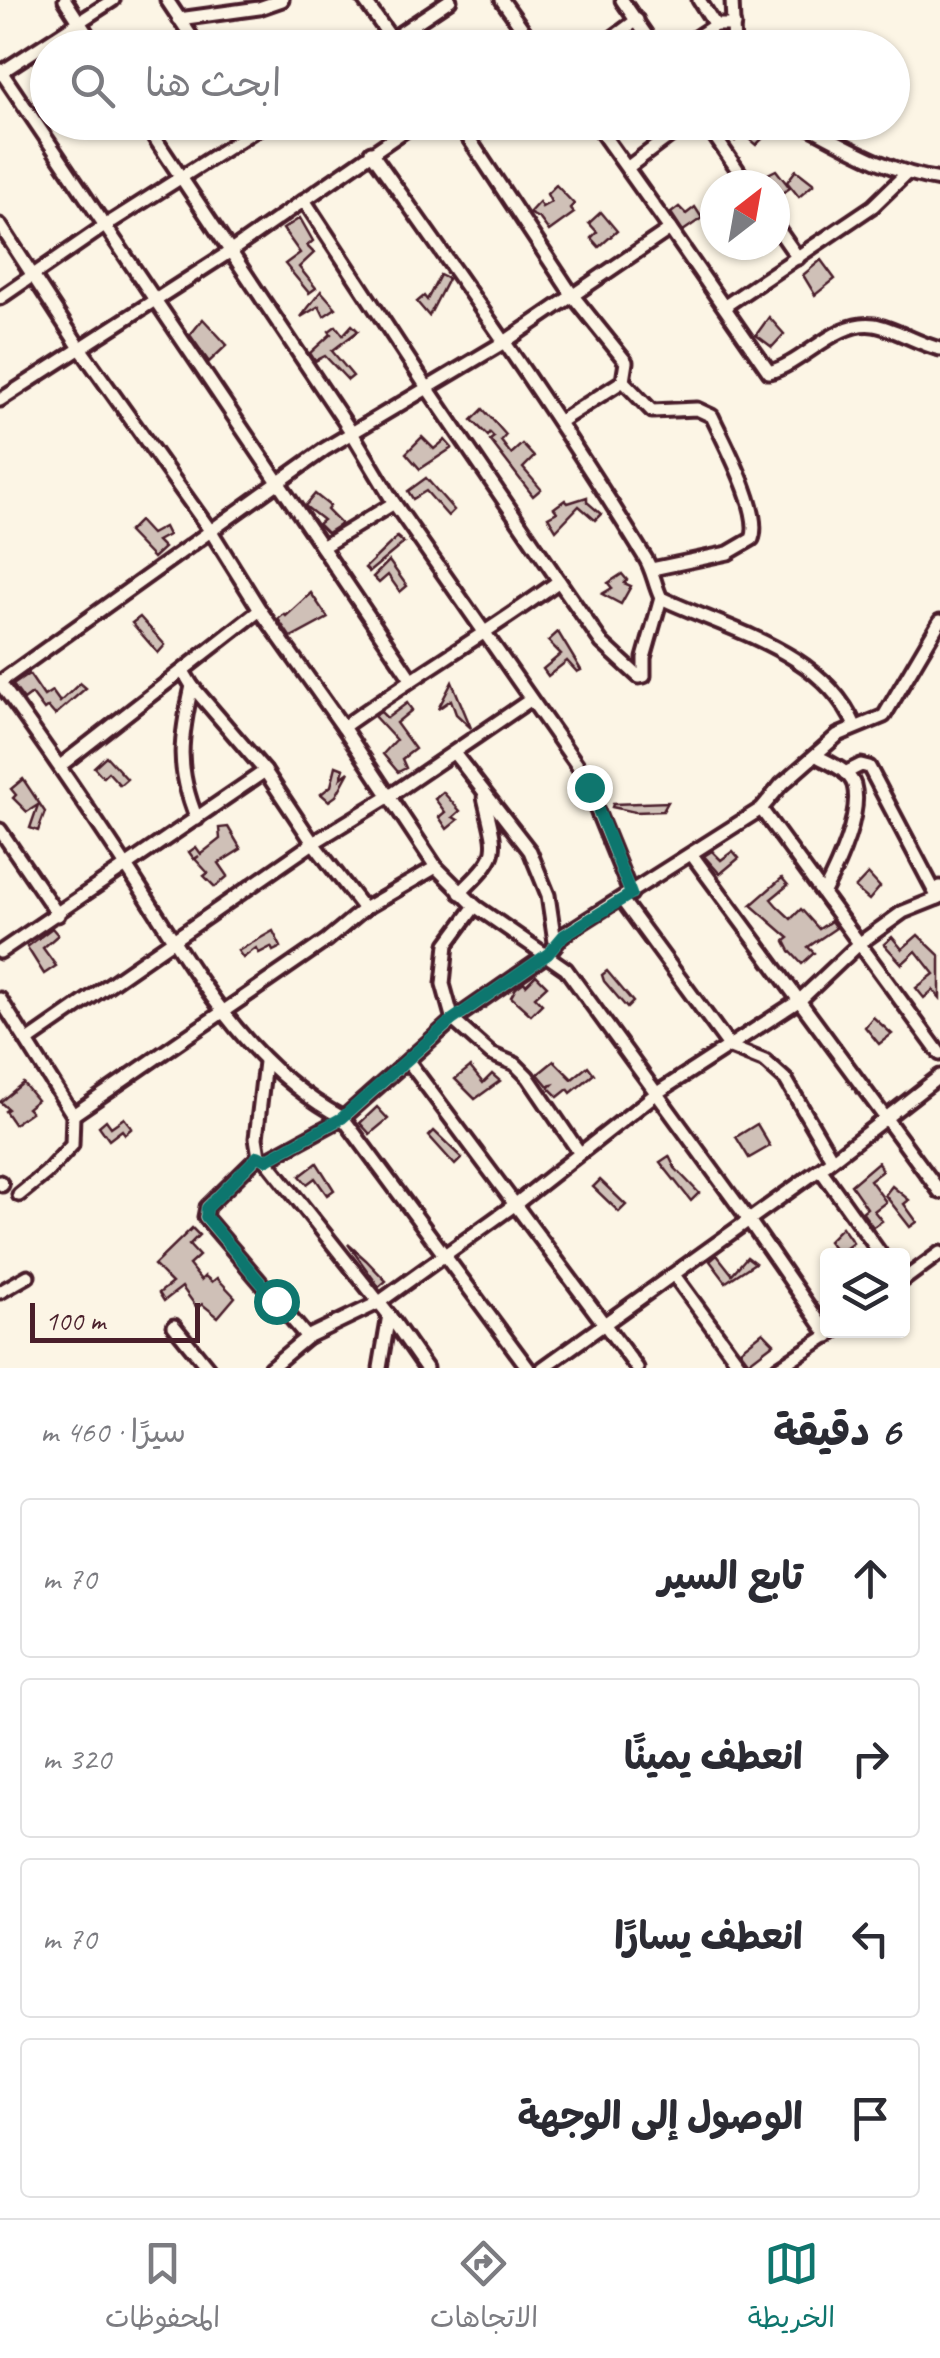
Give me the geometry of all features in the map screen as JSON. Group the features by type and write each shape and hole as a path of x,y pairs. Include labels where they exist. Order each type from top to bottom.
{"street":[{"path":"64,0 85,30"},
{"path":"65,30 113,0"},
{"path":"167,0 186,30"},
{"path":"180,20 259,8 282,0"},
{"path":"364,0 385,30"},
{"path":"403,30 450,0"},
{"path":"502,0 521,30"},
{"path":"622,0 643,30"},
{"path":"700,0 715,25"},
{"path":"732,0 734,30"},
{"path":"623,30 636,20"},
{"path":"412,24 416,30"},
{"path":"707,30 715,25 734,24"},
{"path":"30,53 0,72 30,117"},
{"path":"45,140 411,679"},
{"path":"156,140 352,433 394,504 589,787 626,897 730,1047 765,1061 786,1080 832,1159"},
{"path":"0,298 234,140"},
{"path":"0,400 231,252 390,140"},
{"path":"470,140 573,296 626,362 623,381 559,422"},
{"path":"607,140 769,372 848,329 869,324 916,344 940,349"},
{"path":"627,168 664,140"},
{"path":"717,140 738,170"},
{"path":"837,140 906,174 940,180"},
{"path":"304,200 428,390 602,643 639,677 644,676 644,658 661,598 652,570 506,341 372,152"},
{"path":"726,306 873,206 906,174"},
{"path":"0,225 436,867 475,906 566,969 820,1317"},
{"path":"528,1368 342,1118 320,1106 265,1062 221,1012 60,766 0,682 352,433 506,341 670,229"},
{"path":"790,247 798,258"},
{"path":"623,381 652,411 697,409 712,416 740,477 756,528 752,539 728,553 652,570"},
{"path":"322,548 394,504"},
{"path":"343,727 411,679 486,634 559,581"},
{"path":"661,598 720,622 815,671 834,689 855,726"},
{"path":"60,766 260,610"},
{"path":"306,1337 206,1217 207,1208 262,1158 342,1118 452,1020 548,954 555,942 761,808 838,734 889,712 940,621"},
{"path":"183,671 265,772 312,843 364,909"},
{"path":"192,686 181,734 180,761 196,819"},
{"path":"28,1041 312,843 388,797 530,700"},
{"path":"454,753 530,851 548,895 555,942"},
{"path":"817,756 845,773 854,785 853,810 839,863 824,892"},
{"path":"270,1368 306,1337 378,1302 517,1204 658,1093 800,1000 860,943 903,912 939,895 869,768 861,765 845,773"},
{"path":"0,952 265,772"},
{"path":"460,893 490,864 496,848 483,792"},
{"path":"761,808 940,1054"},
{"path":"0,830 58,915"},
{"path":"692,854 940,1192"},
{"path":"73,1115 327,940 364,909 436,867"},
{"path":"475,906 447,944 444,984 452,1020 491,1054 516,1064 579,1152"},
{"path":"0,999 73,1115 72,1145 19,1195"},
{"path":"408,1060 637,1368"},
{"path":"265,1062 256,1138 262,1158 388,1314 426,1368"},
{"path":"543,1368 820,1169 940,1076"},
{"path":"820,1169 876,1248"},
{"path":"910,1275 940,1254"},
{"path":"674,1275 742,1368"},
{"path":"0,1292 28,1276"},
{"path":"380,1368 388,1314"},
{"path":"174,1326 208,1368"},
{"path":"778,1368 824,1338"}],"building":[{"path":"796,170 814,184 799,197 790,186"},
{"path":"556,185 574,204 570,208 574,213 549,231 529,213 539,202 542,207 551,202 547,194"},
{"path":"679,207 686,214 695,207 700,219 683,231 671,213"},
{"path":"601,212 617,231 599,247 591,238 597,232 589,223"},
{"path":"300,218 313,241 307,246 314,253 299,267 316,288 309,293 285,264 300,253 283,229"},
{"path":"821,260 835,279 815,295 803,275"},
{"path":"440,275 448,279 429,316 417,302 424,296 427,300"},
{"path":"321,291 336,308 324,316 319,306 301,317"},
{"path":"769,317 784,334 772,347 756,335"},
{"path":"203,319 227,345 209,362 190,335"},
{"path":"352,325 358,331 332,351 353,376 348,380 325,356 315,361 310,353 336,326 343,335"},
{"path":"483,409 506,435 501,441 511,454 522,444 534,457 523,468 541,489 533,496 490,440 494,437 472,420"},
{"path":"422,437 434,449 445,440 452,448 420,469 406,453"},
{"path":"426,478 454,510 448,516 426,491 413,499 408,491"},
{"path":"315,494 330,506 327,510 341,524 327,533 318,524 323,520 305,506"},
{"path":"587,497 587,502 601,514 595,520 579,506 556,530 548,517 557,512 554,508 565,500 568,503"},
{"path":"139,521 151,534 164,527 168,535 157,541 164,548 153,558 128,532"},
{"path":"397,537 404,543 369,572 365,568"},
{"path":"389,561 407,586 400,592 388,575 379,583 373,577"},
{"path":"622,574 627,580 624,583 631,586 621,604 602,594 612,588 608,583"},
{"path":"311,593 328,618 291,638 278,619"},
{"path":"140,617 165,645 158,653 132,623"},
{"path":"558,632 581,670 577,672 567,661 548,676 543,669 561,654 548,641"},
{"path":"29,674 44,696 52,691 60,702 80,683 86,688 55,715 48,707 44,710 32,694 24,700 13,685"},
{"path":"452,682 471,728 456,714 451,700 438,709"},
{"path":"407,703 412,710 396,723 415,749 402,759 406,768 398,772 383,754 396,740 374,716 381,712 387,718"},
{"path":"106,756 127,779 120,785 108,772 103,777 94,767"},
{"path":"336,766 344,769 341,778 349,772 329,801 321,794 331,786"},
{"path":"23,779 45,812 38,831 30,828 38,805 27,812 13,798 16,795 11,789"},
{"path":"443,792 460,811 453,817 458,820 447,829 439,817 445,812 435,799"},
{"path":"668,802 663,811 635,812 612,807 613,804"},
{"path":"228,827 241,849 219,863 228,876 215,887 195,859 199,856 194,859 189,852 196,847 201,854 220,839 219,828"},
{"path":"712,851 721,860 733,851 739,858 720,874 704,856"},
{"path":"868,874 880,887 869,900 855,888"},
{"path":"782,878 788,885 771,899 791,919 801,909 819,929 831,921 836,928 808,947 814,953 802,964 785,941 789,938 751,905"},
{"path":"52,928 58,935 43,948 56,966 44,974 27,947"},
{"path":"273,931 281,947 259,953 256,948 243,958 238,951"},
{"path":"918,935 940,956 940,998 933,990 924,998 916,988 934,974 916,951 902,964 884,944 892,937 902,949"},
{"path":"607,971 633,1002 627,1008 604,981 602,975"},
{"path":"536,975 547,986 535,997 542,1004 531,1015 511,997 516,988"},
{"path":"873,1017 892,1034 879,1044 865,1027"},
{"path":"554,1061 572,1079 588,1066 594,1074 571,1093 568,1089 558,1097 549,1088 552,1085 548,1086 538,1074"},
{"path":"470,1067 483,1083 492,1074 500,1081 475,1099 455,1079"},
{"path":"23,1083 37,1100 27,1108 31,1112 14,1124 0,1102"},
{"path":"377,1107 388,1119 370,1134 360,1123"},
{"path":"124,1118 132,1128 109,1140 99,1126 106,1120 111,1127"},
{"path":"757,1124 770,1146 749,1158 736,1137"},
{"path":"434,1131 462,1158 455,1165 429,1136"},
{"path":"669,1156 699,1193 691,1201 660,1162"},
{"path":"878,1162 882,1171 870,1180 886,1202 874,1211 882,1221 873,1227 862,1212 867,1208 851,1185"},
{"path":"317,1163 334,1190 327,1195 315,1178 307,1184 300,1176"},
{"path":"600,1180 626,1205 619,1212 593,1187"},
{"path":"892,1186 909,1200 904,1204 917,1222 910,1227 885,1195"},
{"path":"842,1227 853,1243 846,1248 833,1248 828,1241"},
{"path":"192,1228 199,1235 189,1245 199,1256 189,1265 201,1280 205,1276 212,1282 217,1278 235,1297 218,1317 202,1304 197,1308 182,1287 164,1301 159,1293 172,1283 154,1265"},
{"path":"348,1244 366,1260 386,1281 379,1287"},
{"path":"717,1255 732,1274 747,1257 755,1263 726,1282 710,1261"},
{"path":"763,1332 774,1343 749,1362 740,1350"}],"route":[{"path":"276,1301 206,1217 207,1208 258,1156 266,1160 342,1118 452,1020 548,954 564,935 631,894 589,787"}]}
